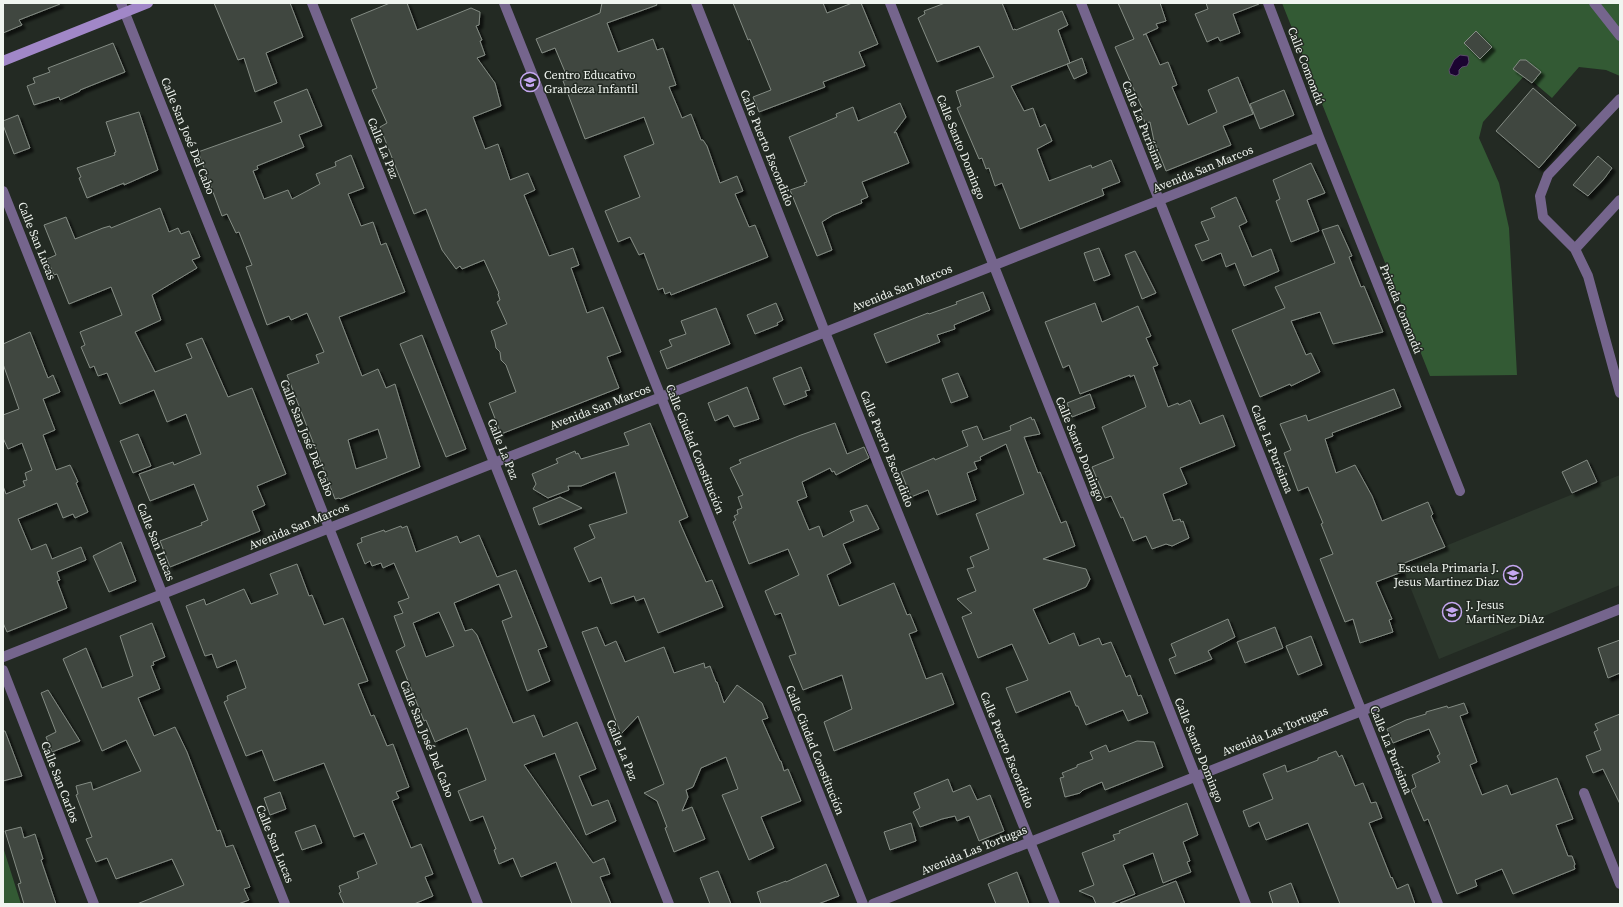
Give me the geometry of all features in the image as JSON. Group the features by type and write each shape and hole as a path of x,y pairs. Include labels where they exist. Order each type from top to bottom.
{"main road":[{"path":"3,61 123,8 148,3"}],"street":[{"name":"Calle La Paz","path":"312,3 669,904"},
{"name":"Calle Ciudad Constitución","path":"504,3 863,904"},
{"name":"Calle Puerto Escondido","path":"696,3 1055,904"},
{"name":"Calle Santo Domingo","path":"890,3 1246,904"},
{"name":"Calle La Purísima","path":"1081,3 1438,904"},
{"name":"Calle Comondú","path":"1268,3 1319,137"},
{"path":"1594,3 1620,36"},
{"name":"Calle San José Del Cabo","path":"123,8 478,904"},
{"path":"1620,99 1548,175 1540,196 1543,217 1575,249 1588,276 1620,393"},
{"name":"Avenida San Marcos","path":"3,657 1319,137"},
{"name":"Privada Comondú","path":"1319,137 1460,491"},
{"name":"Calle San Lucas","path":"3,190 285,904"},
{"path":"1575,249 1620,200"},
{"name":"Avenida Las Tortugas","path":"873,904 1620,609"},
{"name":"Calle San Carlos","path":"3,670 94,904"},
{"path":"1584,793 1620,884"}],"shaded area":[{"path":"1460,55 1468,56 1469,62 1467,66 1462,67 1459,70 1459,74 1456,76 1450,74 1449,70 1454,60"},
{"name":"Escuela Primaria J. Jesus Martinez Diaz","path":"1620,475 1620,585 1439,659 1401,564"}],"green space":[{"path":"1282,3 1620,3 1620,76 1606,70 1579,67 1552,98 1525,75 1483,122 1479,138 1499,183 1509,228 1517,375 1430,376"},
{"path":"3,847 21,904 3,904"}],"building":[{"path":"3,3 60,4 19,20 22,25 3,33"},
{"path":"214,3 290,3 303,37 266,53 277,83 255,92 244,58 238,60"},
{"path":"390,3 407,3 417,30 471,8 480,12 479,25 476,26 482,40 480,41 485,55 477,58 495,83 501,106 473,117 485,149 498,144 510,180 528,173 535,190 524,195 549,256 573,248 579,265 571,268 587,313 603,307 621,352 607,357 619,388 501,434 489,403 516,392 506,365 501,360 500,352 496,348 491,331 507,324 497,302 500,300 499,293 484,260 462,269 460,266 456,269 442,250 426,209 414,214 380,127 387,123 372,90 377,88 351,19"},
{"path":"602,3 656,3 657,5 607,23 618,52 653,39 657,50 663,48 676,85 669,87 682,118 691,114 701,140 703,140 707,146 720,183 737,176 743,191 735,194 749,227 755,225 768,257 671,295 670,292 665,294 663,288 658,290 644,253 639,255 630,237 618,242 605,211 640,197 624,156 654,144 644,117 585,139 563,81 568,79 555,48 542,53 536,39 600,13"},
{"path":"733,3 823,3 827,13 852,3 861,3 878,44 859,52 865,66 823,82 825,87 759,112 753,97 771,90"},
{"path":"945,3 1002,3 1013,30 1062,11 1068,25 1058,30 1070,63 1011,86 1024,111 1033,108 1040,127 1045,124 1052,141 1037,149 1049,181 1091,165 1092,168 1111,160 1120,182 1102,189 1104,195 1020,229 1002,183 995,186 989,168 986,169 982,158 979,159 957,108 961,106 956,91 994,77 979,46 937,62 918,18 925,14 924,11"},
{"path":"1118,3 1160,3 1166,21 1156,24 1158,28 1143,35 1146,34 1160,65 1168,62 1177,85 1172,87 1188,125 1217,112 1208,90 1238,77 1253,114 1223,126 1231,145 1166,171 1154,141 1150,122 1145,123 1140,109 1142,108 1115,47 1134,39"},
{"path":"1206,3 1259,4 1233,14 1240,33 1220,41 1218,37 1207,42 1195,14 1208,9"},
{"path":"1476,31 1492,47 1480,59 1464,43"},
{"path":"113,43 125,72 80,90 60,100 59,97 34,105 27,86 35,83 33,78 50,72 48,68"},
{"path":"1082,58 1087,73 1074,79 1067,64"},
{"path":"1520,60 1526,60 1541,72 1532,83 1513,69"},
{"path":"1533,88 1576,125 1539,168 1496,131"},
{"path":"307,89 322,126 299,135 304,147 257,166 258,169 253,171 264,199 288,190 292,199 320,184 316,174 336,166 335,162 351,155 364,188 348,194 361,226 373,222 381,245 386,243 405,292 339,317 362,376 378,369 386,388 395,384 420,467 340,499 335,499 287,375 319,363 316,355 324,352 307,313 291,320 289,316 267,325 246,267 252,265 239,232 236,233 227,214 222,216 198,152 282,122 274,102","holes":["378,429 387,458 356,469 348,440"]},
{"path":"1284,90 1294,115 1260,129 1250,104"},
{"path":"900,103 906,117 894,133 896,132 909,163 862,182 868,197 861,200 862,203 833,215 822,222 832,250 817,256 790,190 805,185 804,183 807,182 789,137 837,117 836,114 853,107 858,121"},
{"path":"139,112 158,170 124,185 124,183 87,198 79,178 81,177 77,168 115,155 114,153 116,152 106,122"},
{"path":"18,115 30,148 14,154 3,125 3,121"},
{"path":"1598,156 1612,168 1588,196 1573,185"},
{"path":"1311,163 1325,193 1307,200 1319,231 1291,242 1276,201 1280,199 1273,180"},
{"path":"1236,197 1247,222 1239,226 1252,257 1271,249 1279,271 1244,286 1235,263 1226,267 1221,253 1202,261 1195,245 1209,240 1201,222 1215,217 1211,208"},
{"path":"160,208 169,232 178,228 181,234 189,231 200,257 192,260 197,268 152,295 161,320 135,332 155,372 192,358 186,344 202,338 228,397 252,388 286,474 257,486 265,505 252,511 260,531 170,567 160,541 202,525 201,523 208,520 194,484 150,501 139,474 173,462 174,465 201,454 186,414 167,422 154,390 120,404 107,373 98,376 94,366 90,368 81,347 85,345 80,332 122,315 111,287 69,304 57,274 54,275 47,259 56,255 44,225 66,217 75,239 103,228 110,226 111,228"},
{"path":"1338,225 1352,256 1349,257 1361,287 1364,286 1383,332 1333,344 1320,312 1291,321 1306,355 1311,353 1320,372 1291,386 1290,384 1260,397 1232,330 1285,308 1275,287 1335,263 1322,230"},
{"path":"1099,248 1110,275 1094,281 1084,253"},
{"path":"1135,251 1156,293 1142,299 1125,255"},
{"path":"983,292 990,310 954,325 955,329 937,335 940,342 886,363 874,334 928,313 929,314 957,304 956,302"},
{"path":"776,303 783,320 777,323 778,325 755,334 747,315"},
{"path":"1095,303 1102,322 1138,306 1151,336 1146,338 1158,365 1153,367 1168,407 1178,403 1179,405 1190,400 1200,424 1223,415 1235,446 1180,468 1187,484 1163,494 1173,521 1180,519 1181,522 1183,521 1189,538 1172,546 1166,544 1152,549 1146,536 1133,541 1123,517 1121,518 1111,496 1105,498 1092,467 1114,458 1102,427 1146,407 1134,375 1130,377 1130,375 1080,394 1069,365 1063,368 1045,322"},
{"path":"716,308 730,344 667,369 660,351 672,346 669,340 686,334 681,321"},
{"path":"30,332 48,378 53,375 60,392 43,399 55,430 43,435 56,470 70,465 78,482 76,483 88,512 75,518 73,514 63,518 57,503 18,519 31,550 46,544 52,559 81,547 86,560 57,572 60,580 57,581 67,608 7,632 3,623 3,486 6,494 25,486 23,481 27,480 25,473 32,470 22,443 8,449 3,438 3,415 19,409 3,364 3,344"},
{"path":"422,335 466,449 446,457 400,344"},
{"path":"801,367 810,390 805,391 807,396 784,405 773,378"},
{"path":"958,373 968,397 951,403 942,379"},
{"path":"747,387 759,419 734,427 728,415 715,421 708,403"},
{"path":"1394,389 1401,407 1332,433 1333,436 1325,439 1336,473 1355,465 1372,496 1382,521 1428,502 1433,514 1431,516 1445,547 1399,565 1402,572 1376,582 1392,619 1389,620 1393,632 1360,643 1353,619 1345,622 1320,559 1333,554 1321,524 1323,523 1308,487 1298,491 1284,453 1291,450 1280,424 1306,415 1308,421"},
{"path":"1090,394 1095,408 1072,417 1067,403"},
{"path":"1031,417 1032,420 1034,419 1040,434 1024,437 1038,473 1040,472 1061,523 1066,521 1075,546 1043,559 1086,569 1090,579 1086,587 1033,609 1049,644 1074,633 1079,646 1099,638 1102,645 1111,642 1126,677 1130,675 1138,696 1141,695 1148,713 1128,721 1123,710 1086,725 1070,691 1016,713 1006,688 1028,680 1012,644 978,658 962,617 972,613 957,599 976,591 967,569 974,567 970,557 989,549 976,514 1024,494 1006,444 980,457 981,460 974,462 977,469 967,473 976,500 937,515 928,490 911,497 901,472 968,446 962,431 977,426 983,440 1011,430 1010,426"},
{"path":"650,423 688,517 679,521 706,582 712,580 723,607 658,633 644,598 636,601 634,596 611,604 601,577 589,582 574,548 595,538 589,525 627,513 615,472 581,486 568,486 569,490 548,498 533,489 536,484 532,474 558,463 556,459 575,451 581,459 629,445 624,433"},
{"path":"835,423 847,454 864,447 869,458 836,475 830,468 802,482 807,497 797,501 809,530 819,526 823,537 854,521 850,511 867,505 879,529 843,544 851,563 827,575 839,606 894,583 907,615 910,614 917,631 909,634 926,679 942,673 954,704 834,751 824,722 852,709 842,675 803,690 789,656 796,654 781,613 775,615 765,591 799,575 788,549 749,564 733,522 736,520 734,516 738,514 737,510 742,508 738,497 743,495 730,468 741,463 739,460"},
{"path":"138,434 151,466 133,473 120,441"},
{"path":"1587,460 1597,482 1572,493 1562,472"},
{"path":"560,497 582,508 539,525 533,508"},
{"path":"401,526 402,528 407,526 416,552 457,536 460,543 479,535 497,577 516,570 547,647 538,650 550,681 527,691 502,621 512,617 499,584 454,603 465,631 472,629 477,635 513,723 534,715 543,737 577,722 596,769 579,776 592,806 608,800 616,821 586,835 555,753 524,765 593,863 604,858 610,874 600,877 611,904 572,904 556,862 521,877 513,858 499,864 494,850 496,849 483,816 470,821 458,791 486,780 467,728 435,742 426,720 424,721 396,651 405,646 394,616 403,613 398,602 409,598 394,563 383,568 381,563 372,566 370,561 365,564 357,544 362,542 361,538 384,530 385,532","holes":["439,612 454,646 426,657 413,623"]},
{"path":"121,542 136,581 109,592 93,556"},
{"path":"297,564 309,596 312,595 324,625 343,618 368,681 358,684 371,716 374,715 387,746 393,744 409,787 396,792 399,798 392,801 411,848 421,844 433,874 425,877 433,896 414,904 344,904 339,893 341,892 339,886 359,878 357,872 377,864 364,833 354,837 324,763 274,781 262,750 246,756 224,702 228,700 227,696 246,688 236,660 217,668 212,654 205,656 186,606 204,599 206,605 244,589 251,604 278,594 270,574"},
{"path":"1228,619 1235,637 1208,651 1212,659 1175,674 1169,659 1176,656 1171,644"},
{"path":"152,623 165,657 153,662 154,665 151,666 160,689 138,698 154,736 175,727 187,752 217,831 220,830 226,847 233,845 250,887 244,889 249,900 238,904 137,904 184,885 172,859 116,879 107,858 96,862 86,839 92,837 76,795 78,794 76,786 91,782 93,790 141,771 126,740 102,751 63,659 86,648 102,688 133,676 120,636"},
{"path":"597,627 605,646 616,641 625,662 664,647 674,673 704,663 705,668 710,666 724,703 737,685 762,703 768,718 762,720 781,761 784,771 788,769 801,801 761,817 774,848 749,860 722,795 738,789 726,757 701,768 693,787 686,790 688,797 682,811 692,807 705,839 674,852 665,828 667,827 657,801 644,793 664,784 638,716 621,734 582,632"},
{"path":"1275,627 1283,648 1245,663 1237,642"},
{"path":"1311,636 1322,665 1298,675 1286,646"},
{"path":"1620,640 1620,673 1608,678 1598,648"},
{"path":"48,690 80,741 52,752 46,737 56,732 41,693"},
{"path":"1464,703 1468,713 1460,716 1477,762 1470,765 1482,795 1507,785 1511,795 1557,778 1573,819 1556,825 1568,856 1572,856 1575,869 1513,894 1502,869 1475,880 1477,886 1457,894 1428,819 1424,821 1411,790 1416,787 1412,775 1440,762 1437,756 1440,754 1429,729 1393,743 1387,729 1406,720 1426,714 1426,712"},
{"path":"1620,714 1620,804 1603,769 1593,773 1586,756 1601,750 1594,732 1598,730 1595,724"},
{"path":"3,731 5,731 22,776 3,781"},
{"path":"1137,741 1154,742 1163,767 1105,790 1102,782 1083,790 1080,793 1065,797 1060,778 1064,777 1062,773 1093,759 1090,752 1106,745 1109,752"},
{"path":"1336,751 1339,757 1342,755 1355,786 1363,783 1371,803 1376,802 1382,818 1369,823 1391,878 1392,877 1397,889 1408,884 1415,904 1340,904 1308,823 1266,840 1259,822 1249,827 1243,811 1273,799 1263,774 1285,765 1287,772"},
{"path":"948,779 953,792 970,785 977,800 990,795 1004,831 979,841 969,816 957,821 955,816 920,827 913,812 920,808 914,793"},
{"path":"280,792 286,809 270,815 264,798"},
{"path":"1187,803 1198,835 1183,842 1190,861 1187,862 1191,872 1163,883 1153,853 1123,865 1135,894 1110,904 1096,904 1093,897 1079,891 1094,885 1082,853 1115,840 1113,835 1120,833 1119,831"},
{"path":"911,823 916,841 890,850 884,832"},
{"path":"315,825 322,843 302,850 295,832"},
{"path":"21,827 24,838 35,834 43,859 41,860 56,904 24,904 18,884 21,883 5,831"},
{"path":"826,864 839,896 818,904 761,904 757,892 786,882"},
{"path":"718,871 731,904 710,904 700,878"},
{"path":"1017,872 1029,904 996,904 988,884"},
{"path":"1176,881 1185,904 1120,904 1120,903"},
{"path":"1291,883 1299,904 1273,904 1269,892"}],"place":[{"name":"Centro Educativo Grandeza Infantil","path":"530,82"},
{"name":"Escuela Primaria J. Jesus Martinez Diaz","path":"1513,575"},
{"name":"J. Jesus MartiNez DiAz","path":"1452,612"}]}
